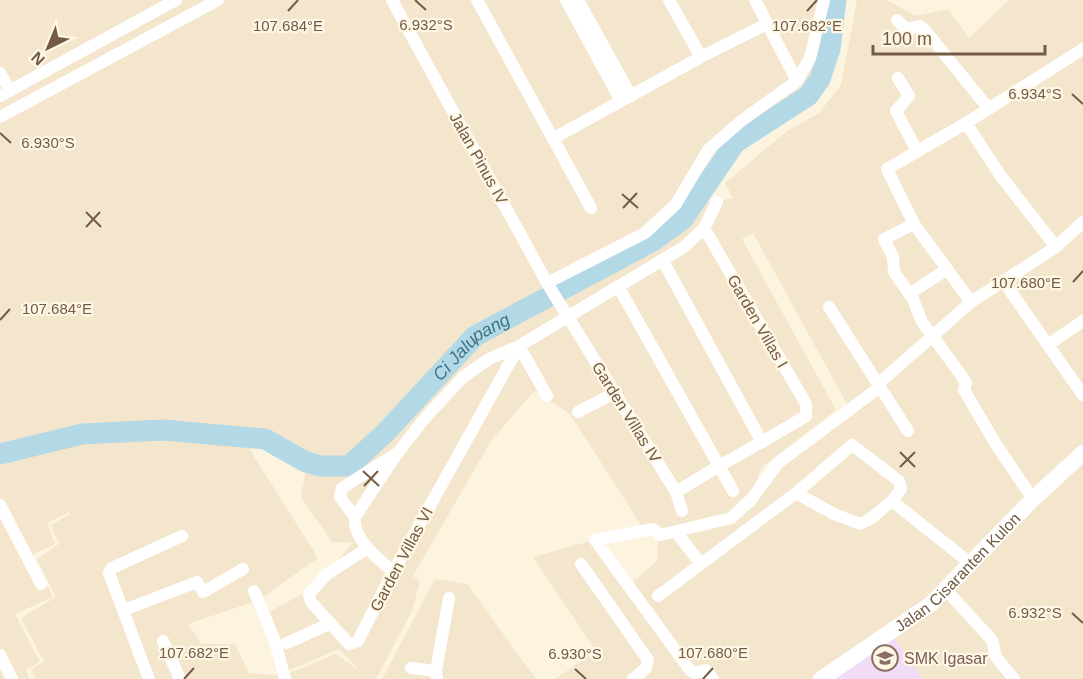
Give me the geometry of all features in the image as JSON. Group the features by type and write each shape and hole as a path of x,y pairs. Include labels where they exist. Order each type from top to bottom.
{"main road":[{"name":"Jalan Cisaranten Kulon","path":"821,679 913,618 946,590 1033,499 1083,453"}],"street":[{"path":"7,92 176,0"},
{"name":"Jalan Pinus IV","path":"392,0 566,314"},
{"path":"477,0 591,208"},
{"path":"566,0 626,98"},
{"path":"578,0 626,98"},
{"path":"669,0 701,57"},
{"path":"756,0 797,81"},
{"path":"549,285 645,233 676,204 708,150 741,121 797,81 810,58 824,0"},
{"path":"5,115 213,1"},
{"path":"897,20 906,29 919,26 924,29 989,109"},
{"path":"554,138 701,57 767,24"},
{"path":"971,303 914,224 887,169 989,109 1083,49"},
{"path":"0,73 7,92 5,115"},
{"path":"898,78 909,96 896,111 917,151"},
{"path":"7,92 27,102"},
{"path":"966,123 1000,175 1056,247"},
{"path":"393,572 368,548 354,526 355,517 396,455 424,419 463,378 489,359 519,346 566,314 663,261 684,247 704,228 717,202"},
{"path":"713,679 706,670 695,673 690,670 595,540 653,529 660,535 731,518 751,500 778,463 879,385 932,334 971,303 1056,247 1083,222"},
{"path":"914,224 884,239 893,257 894,272 909,294 922,322 966,383 964,390 997,446 1033,499"},
{"name":"Garden Villas I","path":"704,228 806,404 806,416 762,442"},
{"path":"663,261 762,442 676,492"},
{"path":"909,294 946,270"},
{"path":"1004,282 1083,395"},
{"path":"618,286 733,491"},
{"path":"830,307 908,431"},
{"name":"Garden Villas IV","path":"566,314 676,492 682,511"},
{"path":"1048,344 1083,321"},
{"path":"519,346 547,396"},
{"name":"Garden Villas VI","path":"368,548 327,574 309,594 311,602 349,644 358,641 393,572 519,346"},
{"path":"578,412 616,392"},
{"path":"658,596 796,494 852,445 899,481 901,489 892,501 860,524 834,514 796,494"},
{"path":"355,517 340,497 342,488 396,455"},
{"path":"892,501 970,563"},
{"path":"0,505 41,584"},
{"path":"676,532 701,564"},
{"path":"149,679 110,570 182,536"},
{"path":"581,564 648,660 646,668 633,679"},
{"path":"124,610 197,582 203,592 243,569"},
{"path":"946,590 992,640 996,657 1014,679"},
{"path":"255,591 275,641 285,679"},
{"path":"411,668 437,675 449,598"},
{"path":"287,643 329,624"},
{"path":"163,641 180,679"},
{"path":"0,655 12,679"}],"shaded area":[{"path":"0,0 831,0 815,70 801,91 732,135 712,155 695,183 707,203 733,198 725,183 787,131 819,113 841,85 857,0 887,0 916,16 948,9 969,38 1009,0 1083,0 1083,679 555,679 596,651 533,557 598,539 629,585 657,561 658,541 726,521 778,462 853,415 753,233 742,239 836,410 762,467 754,487 723,518 646,533 570,414 534,391 491,441 413,576 420,581 412,611 376,679 35,679 31,669 44,662 21,618 56,597 37,559 59,544 51,525 70,514 69,512 47,523 55,544 32,555 53,597 15,614 40,662 26,670 29,679 0,679 0,463 39,452 38,449 108,432 65,435 17,452 0,454","holes":["146,428 259,440 308,459 301,497 332,542 353,542 315,587 269,612 288,671 339,649 359,670 336,654 282,676 249,673 235,644 202,644 188,624 259,600 318,558 245,442 115,431"]},
{"path":"435,579 467,584 536,679 382,679"},
{"name":"SMK Igasar","path":"894,638 923,679 831,679"}],"waterway":[{"name":"Ci Jalupang","path":"0,454 82,434 163,430 265,439 306,462 321,466 349,466 386,432 475,336 653,241 683,219 735,143 808,96 820,79 830,49 836,0"}],"place":[{"name":"SMK Igasar","path":"885,658"}]}
